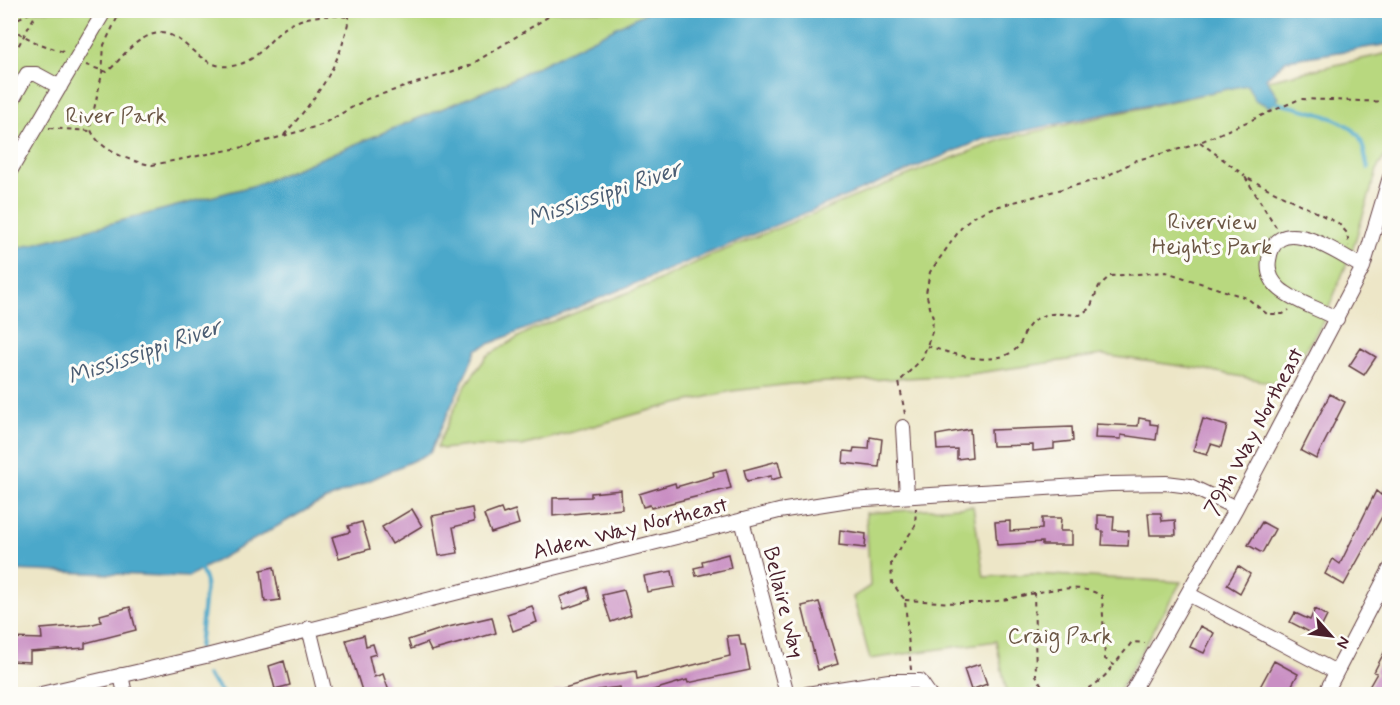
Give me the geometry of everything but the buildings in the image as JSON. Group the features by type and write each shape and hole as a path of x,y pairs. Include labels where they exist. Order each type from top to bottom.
{"street":[{"path":"10,171 36,125 78,60 105,10"},
{"path":"10,104 27,74 36,74 60,87"},
{"name":"79th Way Northeast","path":"1131,694 1236,508 1364,267 1389,177"},
{"path":"1337,319 1282,291 1271,280 1268,267 1276,244 1284,238 1305,236 1364,267"},
{"path":"903,428 911,496"},
{"name":"Alden Way Northeast","path":"41,694 779,511 838,501 1166,483 1190,486 1236,508"},
{"name":"Bellaire Way","path":"742,520 788,694"},
{"path":"1325,694 1389,569"},
{"path":"1188,594 1336,672"},
{"path":"309,628 325,694"},
{"path":"121,675 125,694"},
{"path":"807,694 889,681 920,681 929,694"}],"path":[{"path":"10,22 37,10"},
{"path":"10,61 37,10"},
{"path":"121,10 104,45 102,72 90,120 91,131 96,139 122,156 152,165 283,137 321,125 367,99 469,66 543,23 558,10"},
{"path":"283,137 330,77 341,53 350,10"},
{"path":"10,28 24,37 102,72 107,72 134,45 153,34 171,35 214,66 231,66 251,60 280,32 302,20 325,15 349,17"},
{"path":"903,428 906,417 899,382 922,359 933,326 926,292 930,272 964,224 974,216 992,208 1103,178 1137,160 1200,142 1300,99 1389,102"},
{"path":"36,125 91,131"},
{"path":"1200,142 1247,178 1338,223 1347,233 1350,245 1346,258"},
{"path":"1247,178 1245,177 1269,218 1284,238"},
{"path":"926,346 966,357 992,358 1010,354 1019,346 1026,331 1041,316 1051,312 1080,315 1090,308 1099,286 1110,276 1166,272 1247,298 1262,311 1274,316 1283,314 1301,300"},
{"path":"911,496 915,526 891,562 892,583 905,600 911,681"},
{"path":"905,600 989,602 1035,592 1091,590 1102,596 1105,659 1114,665"},
{"path":"1035,592 1036,675 1042,686 1060,694 1083,691 1100,683 1132,642 1144,643 1157,649"}],"green space":[{"name":"River Park","path":"10,11 651,11 502,84 256,185 11,250"},
{"name":"Riverview Heights Park","path":"1389,53 1389,150 1378,167 1352,251 1323,322 1283,385 1202,369 1102,355 964,375 791,384 732,391 647,411 522,446 468,446 443,449 437,447 465,386 487,356 531,330 650,284 712,255 923,169 1007,138"},
{"name":"Craig Park","path":"973,506 984,577 1032,574 1181,582 1117,694 1007,694 996,641 870,659 853,597 870,586 866,513"}],"water":[{"name":"Mississippi River","path":"651,10 1389,10 1390,44 1287,60 1266,78 1278,98 1270,107 1255,100 1247,85 984,139 477,349 430,453 313,506 188,577 11,570 11,250 256,185 502,84"}],"waterway":[{"path":"1271,98 1274,102 1332,118 1352,129 1361,139 1368,168"},
{"path":"199,648 206,582 200,567"},
{"path":"207,675 223,694"}]}
